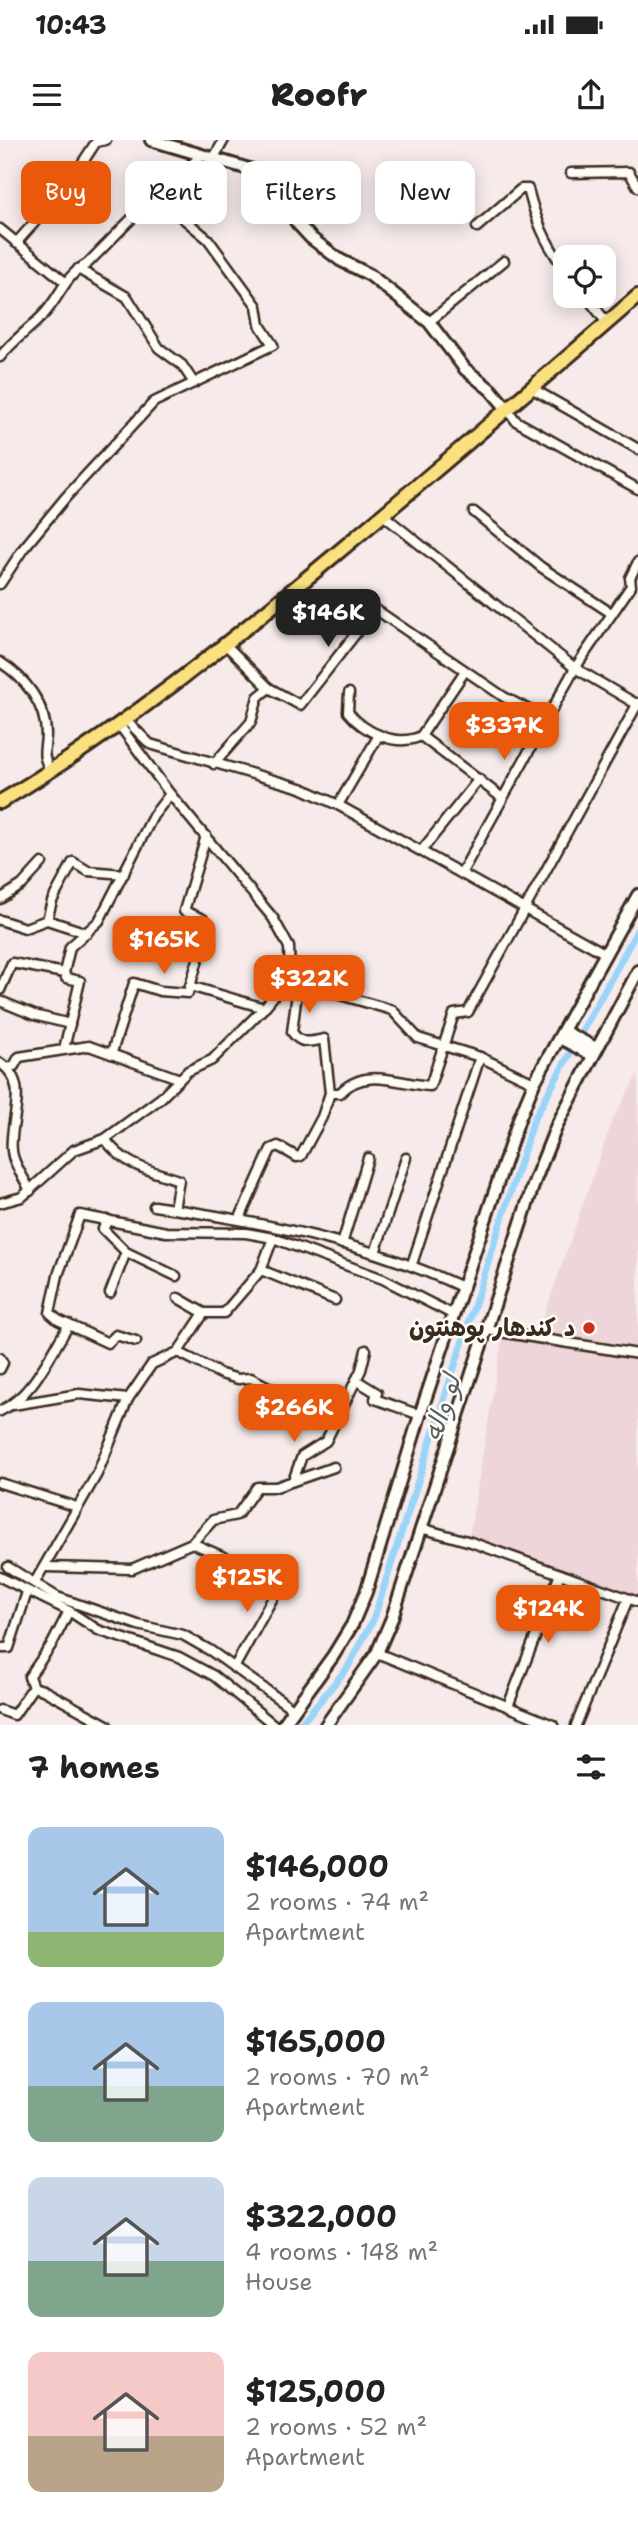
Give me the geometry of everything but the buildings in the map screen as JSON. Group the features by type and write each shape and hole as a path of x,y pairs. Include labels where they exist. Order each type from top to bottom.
{"main road":[{"path":"0,802 124,724 226,645 533,389 638,296"}],"street":[{"path":"16,243 68,185 96,142 106,140"},
{"path":"151,140 266,174 297,223 311,237 340,260 370,275 429,322 465,369 491,390 516,421 638,489"},
{"path":"213,159 224,140"},
{"path":"195,161 201,156"},
{"path":"571,173 629,172 638,167"},
{"path":"629,172 638,187"},
{"path":"477,227 521,189 528,188 537,225 553,253"},
{"path":"0,357 52,306 65,282 129,224"},
{"path":"0,584 23,549 66,497 154,402 273,345 260,325 257,306 208,239 190,224"},
{"path":"2,234 65,282"},
{"path":"429,322 503,261"},
{"path":"78,269 127,297 159,348 182,365 194,383"},
{"path":"595,308 607,323"},
{"path":"533,389 638,449"},
{"path":"474,512 541,567 611,612"},
{"path":"330,1093 340,1093 349,1084 369,1078 389,1078 412,1085 430,1086 454,1014 468,1012 638,704 575,668 383,515"},
{"path":"462,872 545,718 611,612 631,586 630,578 638,562"},
{"path":"226,645 269,688 300,705 375,609 504,697 545,718"},
{"path":"0,662 16,673 40,704 46,734 42,755 51,772"},
{"path":"349,693 348,712 379,736 401,741 421,736 465,671"},
{"path":"214,764 251,722 258,697 269,688"},
{"path":"124,724 150,744 301,788 338,805 606,954"},
{"path":"0,1203 22,1197 74,1150 105,1139 161,1098 188,1071 212,1060 264,1008 290,976 289,947 273,918 170,794 124,724"},
{"path":"338,805 379,736"},
{"path":"421,736 501,797"},
{"path":"422,850 479,779"},
{"path":"64,1049 80,981 66,978 64,973 70,947 99,920 153,816 170,794"},
{"path":"112,1052 134,983 160,991 188,993 200,953 206,948 207,933 203,919 184,911 206,836"},
{"path":"47,920 52,901 73,862 88,871 124,874"},
{"path":"0,899 22,885 42,863"},
{"path":"283,1725 333,1656 362,1603 420,1415 519,1119 534,1083 638,895"},
{"path":"0,920 26,928 47,920 87,933"},
{"path":"0,990 12,963 64,973"},
{"path":"326,1725 377,1653 424,1529 487,1330 557,1125 638,971"},
{"path":"290,976 302,984 392,1010 418,1038 480,1057 534,1083"},
{"path":"240,1218 271,1149 278,1146 297,1157 301,1156 322,1117 330,1093 324,1039 307,1043 297,1039 292,1032 297,993 302,984"},
{"path":"190,986 264,1008"},
{"path":"0,1001 70,1024"},
{"path":"561,1035 594,1052"},
{"path":"30,1191 12,1152 17,1096 8,1066 19,1057 89,1046 112,1052 180,1079"},
{"path":"412,1264 480,1057"},
{"path":"105,1139 116,1155 128,1164 179,1180 174,1209"},
{"path":"342,1244 368,1158"},
{"path":"375,1253 406,1158"},
{"path":"154,1206 280,1226 412,1264 464,1288"},
{"path":"136,1341 116,1335 108,1343 58,1321 49,1311 64,1256 80,1215 166,1232 246,1233 273,1238 383,1279 454,1315"},
{"path":"108,1220 103,1229 125,1252 176,1276"},
{"path":"178,1298 204,1313 224,1313 261,1270 273,1238"},
{"path":"110,1293 125,1252"},
{"path":"261,1270 335,1300"},
{"path":"35,1582 97,1474 128,1399 152,1364 178,1352 204,1313"},
{"path":"13,1405 28,1390 69,1325"},
{"path":"487,1330 638,1354"},
{"path":"293,1481 302,1456 321,1446 342,1413 366,1350"},
{"path":"178,1352 221,1374 251,1378 286,1396 332,1426"},
{"path":"0,1358 3,1363 0,1369"},
{"path":"356,1380 377,1392 375,1399 420,1415"},
{"path":"0,1411 13,1405 79,1394 128,1399"},
{"path":"46,1567 132,1569 192,1543 214,1520 237,1515 257,1487 276,1487 334,1467"},
{"path":"0,1483 77,1507"},
{"path":"424,1529 638,1602"},
{"path":"192,1543 235,1562"},
{"path":"8,1567 57,1597 138,1625 183,1635 293,1709"},
{"path":"234,1668 286,1574"},
{"path":"508,1706 560,1574"},
{"path":"0,1577 69,1611 98,1630 179,1657 214,1676 274,1725"},
{"path":"0,1648 9,1648 27,1592"},
{"path":"576,1725 628,1599"},
{"path":"33,1687 30,1677 52,1644 69,1611"},
{"path":"377,1653 508,1706 539,1722 553,1725"},
{"path":"0,1710 14,1715 33,1687"},
{"path":"33,1687 43,1689 107,1725"}],"shaded area":[{"name":"د کندهار پوهنتون","path":"638,1073 638,1597 469,1537 502,1339 534,1344 612,1122"}],"waterway":[{"name":"لو واله","path":"300,1725 348,1667 374,1618 534,1119 638,929"}],"place":[{"name":"د کندهار پوهنتون","path":"589,1328"}]}
